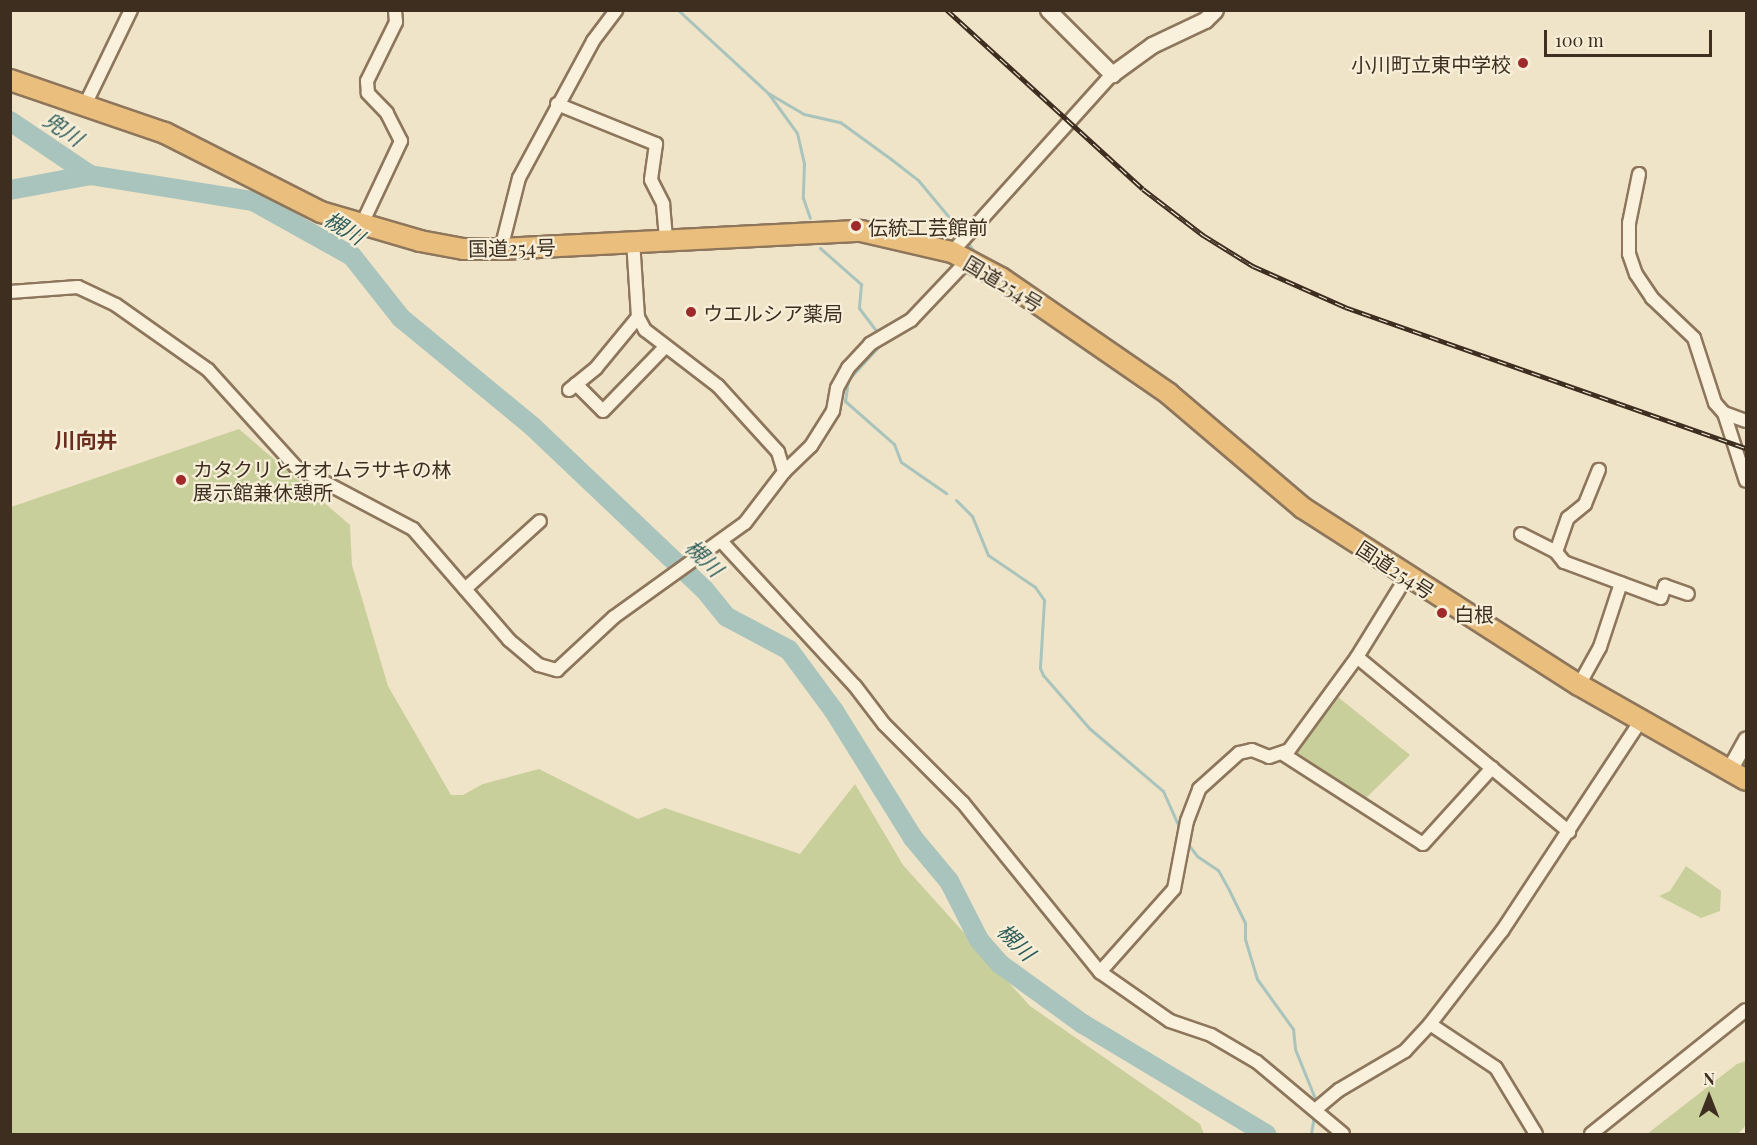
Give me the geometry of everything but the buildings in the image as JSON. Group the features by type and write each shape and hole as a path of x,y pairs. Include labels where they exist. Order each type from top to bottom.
{"highway":[{"name":"国道254号","path":"10,80 165,133 219,157 286,195 361,226 452,247 501,249 633,240 861,231 960,256 1001,278 1169,394 1302,508 1579,685 1738,775"}],"street":[{"path":"85,105 131,10"},
{"path":"361,226 401,141 387,113 368,93 367,81 396,22 395,10"},
{"path":"501,249 519,178 592,41 616,10"},
{"path":"1048,10 1112,74"},
{"path":"10,292 78,287 116,306 208,370 296,467 413,529 509,640 549,669 563,667 614,617 721,541 763,504 784,472 811,446 833,411 837,388 848,368 870,344 911,320 960,256 1112,74 1152,45 1205,20 1215,10"},
{"path":"558,104 656,144 651,180 663,204 666,239"},
{"path":"1639,174 1629,223 1629,254 1636,274 1653,298 1694,338 1715,403 1724,413 1746,481"},
{"path":"633,240 638,316 645,330 664,348 691,363 718,386 778,452 784,472"},
{"path":"638,316 596,368 572,387 603,411 664,348"},
{"path":"1724,413 1746,421"},
{"path":"1556,552 1568,518 1585,504 1599,470"},
{"path":"465,589 540,521"},
{"path":"1521,534 1556,552 1564,561 1660,598 1665,586 1688,594"},
{"path":"721,541 855,686 884,724 963,803 1100,972 1170,1020 1211,1035 1257,1062 1343,1134"},
{"path":"1100,972 1174,889 1186,830 1199,789 1239,753 1252,750 1269,757 1283,754 1357,657 1407,576"},
{"path":"1579,685 1600,647 1621,583"},
{"path":"1357,657 1569,832"},
{"path":"1315,1110 1339,1090 1405,1051 1430,1024 1502,932 1642,720"},
{"path":"1738,775 1746,739"},
{"path":"1283,754 1423,844 1492,768"},
{"path":"1591,1134 1746,1010"},
{"path":"1430,1024 1496,1068 1536,1134"}],"green space":[{"path":"239,429 350,525 352,565 388,686 451,795 463,795 483,784 539,769 638,819 665,808 800,854 855,784 903,865 1030,1006 1200,1124 1204,1134 11,1134 11,507"},
{"path":"1333,693 1410,755 1363,801 1297,758 1294,750"},
{"path":"1686,866 1721,891 1720,911 1701,918 1659,896 1670,891"},
{"path":"1746,1061 1746,1125 1738,1134 1647,1134 1737,1064"}],"waterway":[{"path":"678,10 768,93 797,133 804,163 803,198 810,218"},
{"path":"768,93 804,114 840,122 918,180 963,234"},
{"name":"兜川","path":"10,121 90,175"},
{"name":"槻川","path":"10,190 90,175 253,201 352,256 401,318 532,426 704,589 727,617 789,650 834,711 913,838 949,881 979,940 1000,964 1083,1024 1266,1134"},
{"path":"966,240 973,250 990,261"},
{"path":"820,248 861,284 859,308 878,333"},
{"path":"879,346 848,380 845,401 894,444 901,462 946,493"},
{"path":"956,500 972,516 988,555 1035,587 1044,600 1040,668 1043,675 1089,728 1163,791 1180,829"},
{"path":"1187,843 1197,856 1218,870 1229,890 1245,923 1245,939 1257,979 1293,1029 1295,1049 1316,1101"},
{"path":"1311,1134 1314,1116"}],"railway":[{"path":"947,10 1143,189 1203,235 1253,266 1345,307 1746,448"}],"place":[{"name":"小川町立東中学校","path":"1523,63"},
{"name":"伝統工芸館前","path":"856,226"},
{"name":"ウエルシア薬局","path":"691,312"},
{"name":"カタクリとオオムラサキの林 展示館兼休憩所","path":"181,480"},
{"name":"白根","path":"1442,613"}],"district":[{"name":"川向井","path":"86,439"}]}
